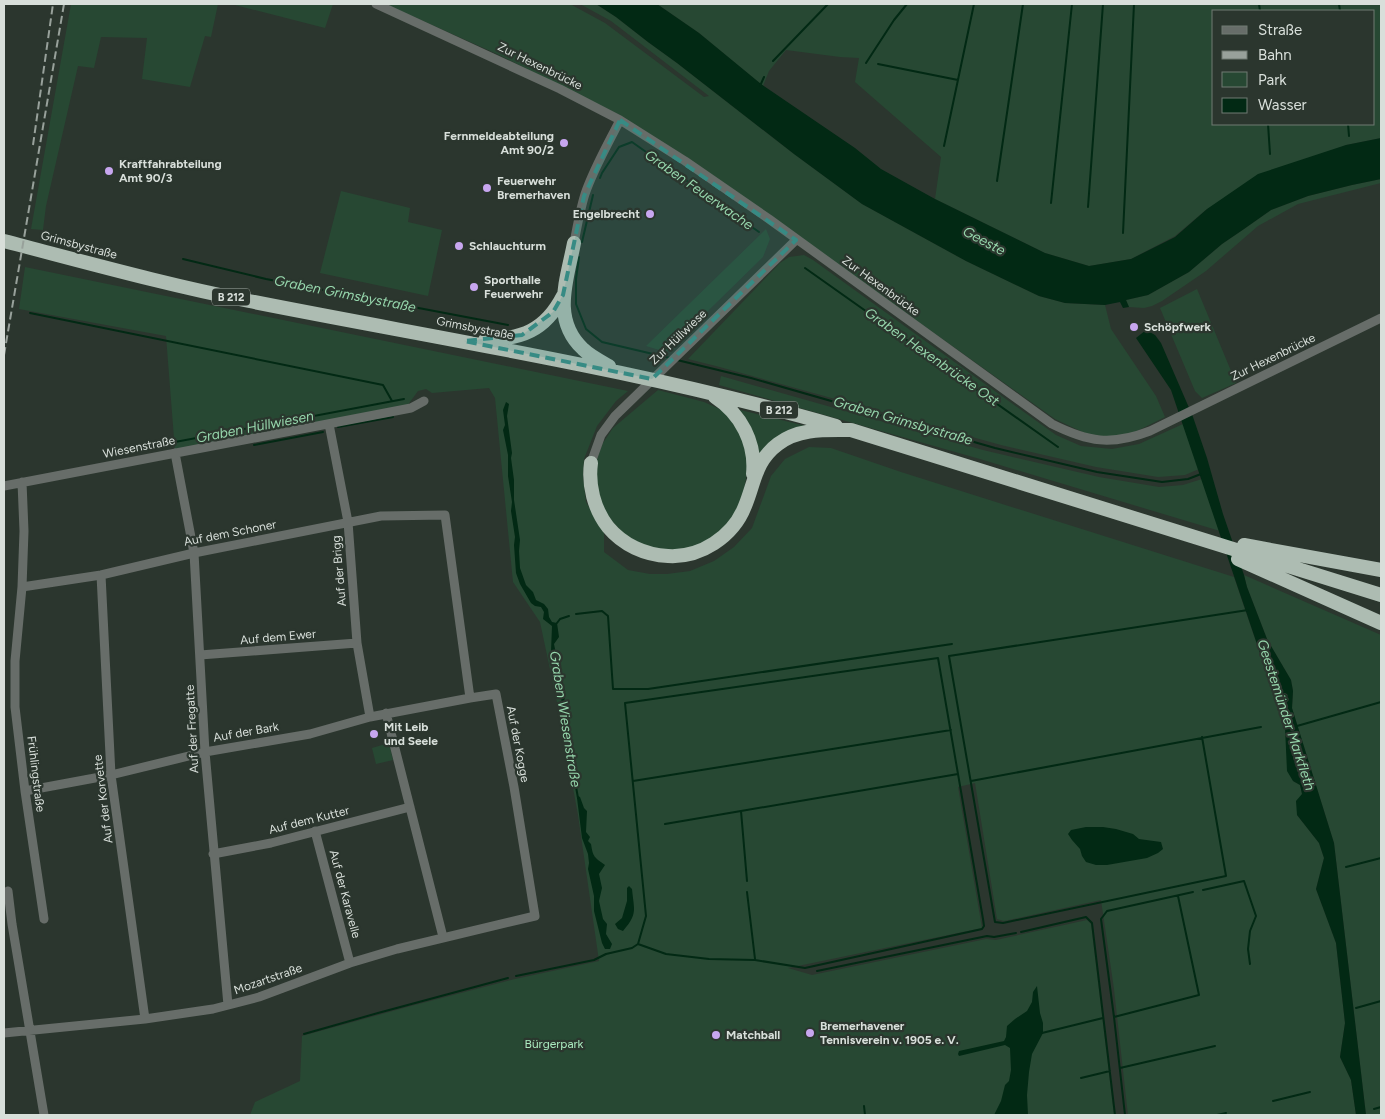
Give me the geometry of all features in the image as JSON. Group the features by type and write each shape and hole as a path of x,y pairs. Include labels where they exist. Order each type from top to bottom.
{"highway":[{"name":"Grimsbystraße","path":"4,241 172,285 618,372 759,404 851,430"},
{"path":"574,243 563,295 566,324 576,341 589,354 618,372"},
{"path":"464,341 501,340 531,331 547,319 563,295"},
{"path":"706,392 726,405 734,413 747,433 753,456 753,480"},
{"path":"591,463 593,497 605,523 618,537 643,552 661,556 690,554 708,547 724,537 736,522 745,506 757,469 775,446 789,437 800,433 851,430"},
{"name":"B 212","path":"851,430 1245,554"},
{"path":"1245,554 1381,570"},
{"path":"1245,554 1381,595"},
{"path":"1245,554 1381,623"}],"street":[{"name":"Zur Hexenbrücke","path":"376,4 560,89 620,120 685,161 1052,424 1086,438 1118,441 1136,437 1381,318"},
{"path":"574,243 588,186 620,120"},
{"name":"Zur Hüllwiese","path":"591,463 601,435 623,407 796,240"},
{"name":"Wiesenstraße","path":"4,486 411,408 424,401"},
{"name":"Auf der Brigg","path":"329,424 348,522 357,643 370,717"},
{"name":"Auf der Fregatte","path":"175,453 194,553 205,752 228,1005"},
{"name":"Frühlingstraße","path":"22,482 24,530 22,587 15,661 15,707 44,920"},
{"name":"Auf dem Schoner","path":"22,587 101,575 194,553 381,516 445,516 470,698"},
{"name":"Auf der Korvette","path":"101,575 111,775 145,1019"},
{"name":"Auf dem Ewer","path":"200,656 357,643"},
{"name":"Auf der Kogge","path":"470,698 496,694 514,787 535,916"},
{"name":"Auf der Bark","path":"25,791 111,775 205,752 310,734 386,713 470,698"},
{"path":"386,713 443,937"},
{"name":"Auf dem Kutter","path":"213,854 271,843 410,807"},
{"name":"Auf der Karavelle","path":"315,831 350,963"},
{"path":"8,891 44,1115"},
{"name":"Mozartstraße","path":"4,1033 145,1019 228,1005 259,997 350,963 397,948 535,916"}],"highlighted area":[{"path":"620,120 796,240 652,379 464,341 522,335 553,312 563,295 584,196"}],"green space":[{"path":"71,4 218,4 211,37 205,36 190,87 142,79 147,38 101,37 94,68 78,66 46,206 43,230 31,229"},
{"path":"231,4 333,4 325,28"},
{"path":"385,4 570,4 605,23 704,97 709,96 611,21 580,4 596,4 616,17 862,204 966,261 1039,296 1065,303 1105,305 1111,329 1156,396 1165,417 1133,433 1112,437 1091,436 1055,419 688,158 620,115 497,54"},
{"path":"657,4 1381,4 1381,138 1346,145 1207,209 1175,236 1131,259 1089,266 1045,253 935,199 941,157 855,82 859,58 786,50 769,71 763,86 699,33"},
{"path":"1381,179 1381,183 1298,204 1258,226 1206,271 1162,301 1144,308 1129,307 1126,300 1148,295 1189,272 1222,244 1271,210 1308,196"},
{"path":"341,191 410,208 408,222 442,230 428,296 320,273"},
{"path":"766,229 770,239 763,257 666,352 646,346"},
{"path":"804,255 1056,435 1081,446 1112,449 1139,444 1183,424 1199,469 1185,475 1158,477 1096,467 1001,445 688,359 780,263 789,257"},
{"name":"Bürgerpark","path":"25,267 628,391 616,401 597,426 584,459 583,476 586,502 604,533 604,552 628,570 650,574 667,574 690,571 714,561 734,547 752,528 771,476 785,459 809,447 831,448 901,472 1234,577 1285,727 1293,781 1300,785 1302,794 1297,815 1319,843 1324,858 1316,889 1336,943 1345,1023 1340,1057 1351,1080 1356,1115 1128,1115 1114,989 1101,900 1004,921 997,919 975,783 958,787 982,928 788,968 812,975 986,939 996,940 1087,920 1091,924 1114,1115 250,1115 255,1102 300,1081 302,1036 515,979 599,961 578,815 540,622 513,582 495,398 489,388 432,393 426,389 418,391 407,406 175,451 166,336 19,309"},
{"path":"1197,289 1236,383 1202,398 1195,391 1160,308"},
{"path":"721,376 983,450 1099,477 1159,487 1183,485 1202,479 1220,531 980,459 719,385"},
{"path":"658,390 704,402 724,411 738,425 749,462 742,501 734,519 704,545 669,553 631,541 603,512 595,491 597,458 603,443 613,428"},
{"path":"732,408 810,427 757,462"},
{"path":"1244,575 1381,635 1381,1115 1366,1115 1334,843 1292,708 1293,691 1291,680 1267,639"},
{"path":"389,743 393,760 376,764 372,748"}],"water":[{"name":"Geeste","path":"596,4 657,4 699,33 761,84 855,148 881,169 935,199 1045,253 1089,266 1131,259 1175,237 1207,209 1258,174 1346,145 1381,138 1381,179 1308,196 1271,210 1222,244 1189,272 1148,295 1126,300 1129,307 1123,308 1120,302 1105,305 1065,303 1039,296 966,261 862,204 616,17"},
{"name":"Geestemünder Markfleth","path":"1146,330 1155,335 1161,343 1193,417 1247,587 1267,639 1291,680 1293,691 1292,708 1334,843 1366,1115 1356,1115 1351,1080 1340,1057 1345,1023 1336,943 1316,889 1324,858 1319,843 1297,815 1296,801 1302,794 1300,785 1293,781 1287,771 1285,727 1171,390 1136,338"},
{"path":"506,402 509,404 507,416 512,453 514,500 520,540 520,568 526,585 533,592 536,600 544,604 548,609 552,622 557,623 559,637 554,644 556,654 561,660 560,673 565,693 563,704 556,676 555,659 551,652 552,626 543,619 544,612 541,607 531,603 516,573 508,455 503,430 505,425 503,410"},
{"path":"578,796 587,811 586,832 590,837 588,841 591,844 592,852 605,865 599,874 602,888 599,901 603,919 607,924 606,934 612,944 610,949 605,949 602,943 594,911 594,896 588,869 588,854 582,838"},
{"path":"1086,827 1116,829 1133,834 1139,839 1161,842 1163,849 1147,858 1096,865 1086,862 1080,849 1068,834 1071,830"},
{"path":"629,886 632,889 634,912 623,931 618,929 615,924 622,918 627,901 627,888"},
{"path":"1037,986 1043,1033 1032,1054 1027,1095 1028,1115 994,1115 1001,1101 1005,1085 1009,1081 1011,1070 1010,1048 1005,1045 959,1056 959,1051 1004,1041 1007,1026 1027,1011"}],"waterway":[{"path":"773,61 828,4"},
{"path":"866,63 894,20 907,4"},
{"path":"944,146 974,4"},
{"path":"997,181 1023,4"},
{"path":"1051,203 1072,4"},
{"path":"1088,207 1103,4"},
{"path":"1123,233 1134,4"},
{"path":"1259,4 1260,10"},
{"path":"1339,4 1340,10"},
{"path":"878,64 958,80"},
{"path":"760,86 764,77"},
{"path":"1268,125 1270,154"},
{"path":"1348,125 1349,136"},
{"name":"Graben Feuerwache","path":"600,178 619,147 632,142 759,232"},
{"name":"Graben Feuerwache","path":"582,242 593,195"},
{"name":"Graben Feuerwache","path":"579,257 576,279 576,304 586,329 602,342 670,358"},
{"name":"Graben Grimsbystraße","path":"183,259 266,279 508,325"},
{"name":"Graben Hexenbrücke Ost","path":"805,268 1058,447"},
{"path":"30,313 383,385 392,401"},
{"name":"Graben Grimsbystraße","path":"677,360 751,378 995,448 1097,472 1162,482 1188,479 1201,474"},
{"name":"Graben Hüllwiesen","path":"106,455 404,399"},
{"path":"338,427 393,417"},
{"path":"254,445 323,432"},
{"path":"1202,737 1226,876 1003,923 995,922 949,656 1248,610"},
{"path":"576,614 602,611 608,616 613,689 648,689 952,644"},
{"path":"557,623 560,619 569,616"},
{"path":"516,976 594,960 606,954 632,948 638,944 646,916 625,703 938,658 983,919 984,926 982,929 805,968 755,960 709,959 666,954 638,944"},
{"name":"Graben Wiesenstraße","path":"561,702 578,798"},
{"name":"Geestemünder Markfleth","path":"1297,726 1381,702"},
{"path":"971,781 1261,727"},
{"path":"633,781 951,730"},
{"path":"741,811 958,774"},
{"path":"665,824 741,811 747,881"},
{"path":"1346,867 1381,858"},
{"path":"1203,890 1244,881 1256,916 1250,931 1248,949 1250,964"},
{"path":"747,892 755,959"},
{"path":"1114,1017 1101,919 1107,911 1193,892"},
{"path":"1125,1115 1114,1017 1199,995 1178,896"},
{"path":"1021,932 1086,917 1092,923 1115,1115"},
{"path":"817,971 987,936 994,937 1016,933"},
{"path":"304,1034 508,978"},
{"path":"1356,1008 1381,1001"},
{"path":"1042,1033 1103,1018"},
{"path":"1120,1068 1215,1046"},
{"path":"1081,1078 1110,1071"},
{"path":"1273,1101 1310,1092"},
{"path":"864,1106 865,1115"},
{"path":"1374,1109 1381,1107"},
{"path":"1217,1115 1226,1113"}],"railway":[{"path":"33,145 53,4"},
{"path":"4,355 64,4"}],"place":[{"name":"Fernmeldeabteilung Amt 90/2","path":"564,143"},
{"name":"Kraftfahrabteilung Amt 90/3","path":"109,171"},
{"name":"Feuerwehr Bremerhaven","path":"487,188"},
{"name":"Engelbrecht","path":"650,214"},
{"name":"Schlauchturm","path":"459,246"},
{"name":"Sporthalle Feuerwehr","path":"474,287"},
{"name":"Schöpfwerk","path":"1134,327"},
{"name":"Mit Leib und Seele","path":"374,734"},
{"name":"Bremerhavener Tennisverein v. 1905 e. V.","path":"810,1033"},
{"name":"Matchball","path":"716,1035"}]}
